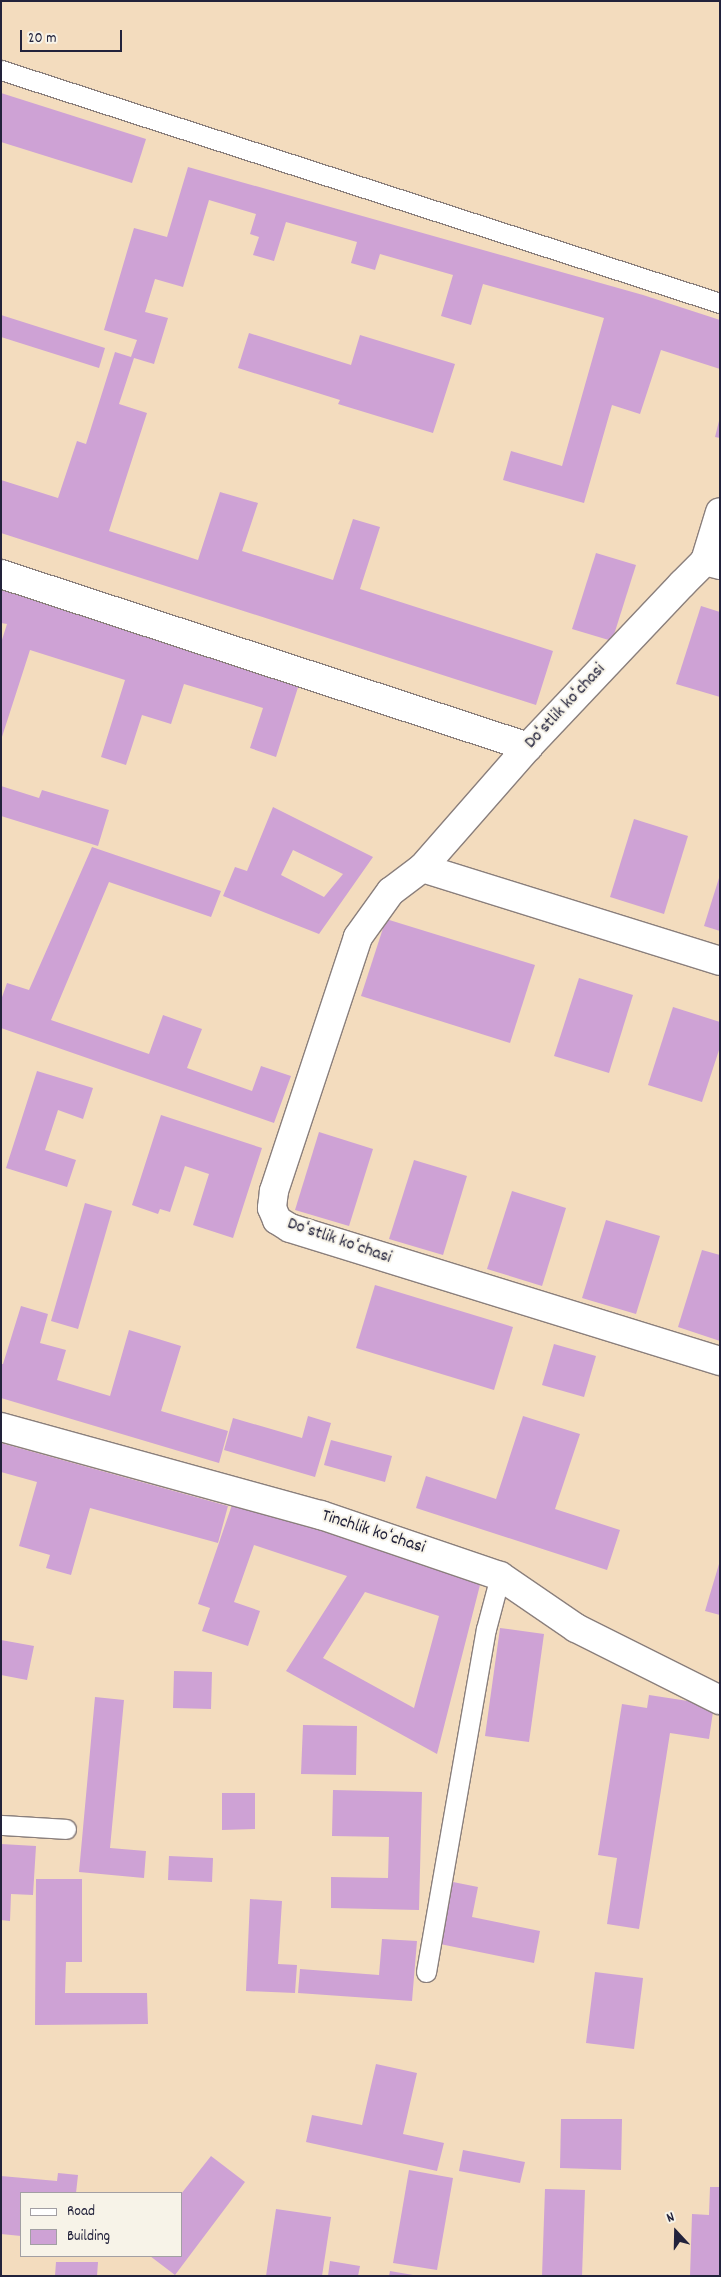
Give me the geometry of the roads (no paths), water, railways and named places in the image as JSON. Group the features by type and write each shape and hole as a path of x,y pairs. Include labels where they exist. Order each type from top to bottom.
{"street":[{"path":"712,563 720,512"},
{"name":"Doʻstlik koʻchasi","path":"712,563 528,747 422,868 392,892 358,937 274,1191 272,1208 278,1220 290,1228 720,1361"},
{"path":"1,574 528,747"},
{"path":"422,868 720,961"},
{"name":"Tinchlik koʻchasi","path":"1,1427 320,1515 500,1576 576,1628 720,1700"}],"lane":[{"path":"1,70 720,303"},
{"path":"426,1972 486,1629 500,1576"},
{"path":"1,1825 66,1829"}]}
